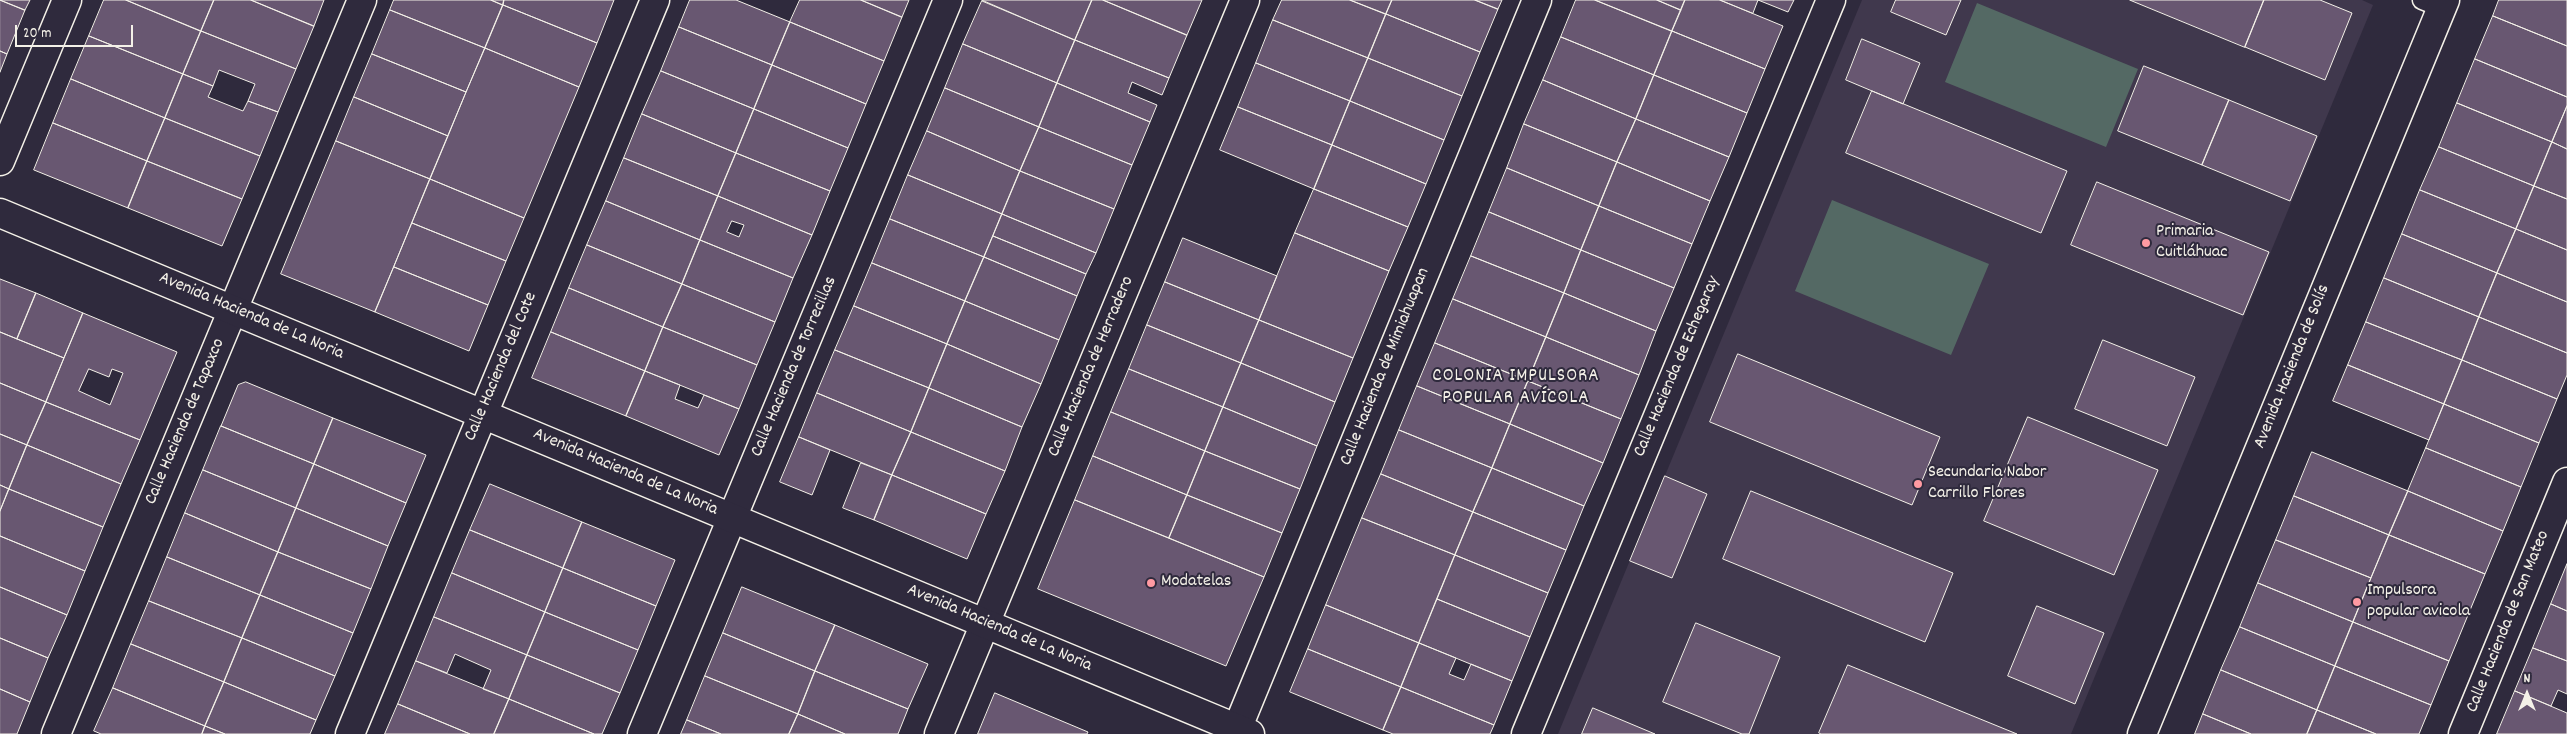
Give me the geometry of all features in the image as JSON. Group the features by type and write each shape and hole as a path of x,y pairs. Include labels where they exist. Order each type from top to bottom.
{"street":[{"path":"0,162 67,0"},
{"name":"Calle Hacienda de Tapaxco","path":"56,734 362,0"},
{"name":"Calle Hacienda del Cote","path":"350,734 655,0"},
{"name":"Calle Hacienda de Torrecillas","path":"642,734 948,0"},
{"name":"Calle Hacienda de Herradero","path":"940,734 1246,0"},
{"name":"Calle Hacienda de Mimiahuapan","path":"1240,732 1537,0"},
{"name":"Calle Hacienda de Echegaray","path":"1526,734 1831,0"},
{"name":"Avenida Hacienda de Solís","path":"2142,734 2436,3"},
{"name":"Avenida Hacienda de La Noria","path":"0,213 1240,732"},
{"name":"Calle Hacienda de San Mateo","path":"2463,734 2567,482"}],"shaded area":[{"name":"Secundaria Nabor Carrillo Flores","path":"1862,0 2362,0 2373,5 2071,734 1558,734"}],"green space":[{"path":"1977,3 2138,69 2106,147 1945,82"},
{"path":"1832,200 1989,264 1951,355 1795,291"}],"building":[{"path":"0,0 25,10 7,54 0,51"},
{"path":"0,0 30,0 25,10"},
{"path":"104,0 126,0 201,31 183,74 89,36"},
{"path":"126,0 214,0 201,31"},
{"path":"214,0 251,0 314,26 296,69 201,31"},
{"path":"251,0 324,0 314,26"},
{"path":"394,0 491,0 503,5 485,48 390,10"},
{"path":"491,0 504,0 503,5"},
{"path":"504,0 614,0 597,43 503,5"},
{"path":"690,0 736,0 790,22 772,65 679,27"},
{"path":"800,0 861,0 902,17 884,61 790,22"},
{"path":"861,0 909,0 902,17"},
{"path":"982,0 1092,0 1075,40"},
{"path":"1092,0 1103,0 1187,35 1169,78 1075,40"},
{"path":"1103,0 1202,0 1187,35"},
{"path":"1282,0 1350,0 1386,14 1368,58 1273,20"},
{"path":"1350,0 1392,0 1386,14"},
{"path":"1392,0 1475,0 1498,9 1480,52 1386,14"},
{"path":"1475,0 1502,0 1498,9"},
{"path":"1576,0 1595,0 1672,31 1654,75 1561,37"},
{"path":"1595,0 1657,0 1681,10 1672,31"},
{"path":"1657,0 1685,0 1681,10"},
{"path":"1685,0 1720,0 1783,26 1765,69 1672,31"},
{"path":"1720,0 1758,0 1753,13"},
{"path":"1758,0 1794,0 1788,12"},
{"path":"1896,0 1961,0 1946,35 1891,12"},
{"path":"2130,0 2264,0 2245,47"},
{"path":"2264,0 2320,0 2352,13 2325,80 2245,47"},
{"path":"2499,0 2567,0 2567,46 2493,16"},
{"path":"982,1 1075,40 1057,83 963,44"},
{"path":"503,5 597,43 579,87 485,48"},
{"path":"390,10 485,48 466,92 372,54"},
{"path":"1386,14 1480,52 1462,96 1368,58"},
{"path":"2493,16 2567,46 2567,97 2475,59"},
{"path":"1273,20 1368,58 1350,101 1256,63"},
{"path":"790,22 884,61 866,104 772,65"},
{"path":"679,27 772,65 754,109 661,71"},
{"path":"201,31 296,69 278,112 248,101 255,84 219,70 213,86 183,74"},
{"path":"1672,31 1765,69 1747,113 1654,75"},
{"path":"89,36 183,74 165,118 71,79"},
{"path":"1561,37 1654,75 1636,119 1543,80"},
{"path":"1862,39 1920,63 1903,104 1846,80"},
{"path":"1075,40 1169,78 1162,95 1132,82 1128,93 1157,105 1150,122 1057,83"},
{"path":"963,44 1057,83 1039,127 945,88"},
{"path":"485,48 579,87 524,218 430,179"},
{"path":"0,51 7,54 0,72"},
{"path":"372,54 466,92 448,136 354,97"},
{"path":"1368,58 1462,96 1444,140 1350,101"},
{"path":"2475,59 2567,97 2567,106 2552,142 2457,103"},
{"path":"1256,63 1350,101 1332,145 1238,107"},
{"path":"772,65 866,104 848,148 754,109"},
{"path":"2144,66 2229,100 2202,165 2118,131"},
{"path":"661,71 754,109 736,153 642,114"},
{"path":"183,74 213,86 208,97 243,111 248,101 278,112 260,156 165,118"},
{"path":"1654,75 1747,113 1729,157 1636,119"},
{"path":"71,79 165,118 147,161 53,123"},
{"path":"1543,80 1636,119 1617,162 1524,124"},
{"path":"1057,83 1150,122 1132,165 1039,127"},
{"path":"945,88 1039,127 1020,171 927,131"},
{"path":"1872,91 2067,171 2041,233 1846,153"},
{"path":"354,97 448,136 430,179 336,141"},
{"path":"2229,100 2317,136 2290,201 2202,165"},
{"path":"1350,101 1444,140 1426,184 1332,145"},
{"path":"2457,103 2552,142 2534,186 2439,147"},
{"path":"2567,106 2567,149 2552,142"},
{"path":"1238,107 1332,145 1314,189 1220,150"},
{"path":"754,109 848,148 830,191 736,153"},
{"path":"642,114 736,153 718,196 624,158"},
{"path":"165,118 260,156 242,199 147,161"},
{"path":"1636,119 1729,157 1710,201 1617,162"},
{"path":"53,123 147,161 128,208 34,170"},
{"path":"1524,124 1617,162 1599,206 1507,168"},
{"path":"1039,127 1132,165 1114,209 1020,171"},
{"path":"927,131 1020,171 1002,214 908,175"},
{"path":"336,141 430,179 375,312 281,274"},
{"path":"2552,142 2567,149 2567,199 2534,186"},
{"path":"1332,145 1426,184 1408,227 1314,189"},
{"path":"2439,147 2534,186 2516,229 2420,190"},
{"path":"736,153 830,191 812,235 718,196"},
{"path":"624,158 718,196 700,240 606,201"},
{"path":"147,161 242,199 222,246 128,208"},
{"path":"1617,162 1710,201 1692,244 1599,206"},
{"path":"1507,168 1599,206 1581,250 1489,212"},
{"path":"1020,171 1114,209 1096,253 1002,214"},
{"path":"908,175 1002,214 984,257 890,219"},
{"path":"430,179 524,218 506,261 412,223"},
{"path":"2097,182 2269,252 2243,315 2071,245"},
{"path":"2534,186 2567,199 2567,250 2516,229"},
{"path":"1314,189 1408,227 1389,271 1295,233"},
{"path":"2420,190 2516,229 2497,273 2402,234"},
{"path":"718,196 812,235 793,278 700,240","holes":["732,221 744,225 739,237 727,232"]},
{"path":"606,201 700,240 682,284 587,245"},
{"path":"1599,206 1692,244 1674,288 1581,250"},
{"path":"1489,212 1581,250 1564,293 1471,256"},
{"path":"1002,214 1096,253 1086,274 993,236"},
{"path":"890,219 984,257 965,301 872,263"},
{"path":"412,223 506,261 488,305 394,267"},
{"path":"2516,229 2567,250 2567,302 2497,273"},
{"path":"1295,233 1389,271 1353,358 1259,320"},
{"path":"2402,234 2497,273 2479,317 2384,278"},
{"path":"993,236 1086,274 1077,296 984,257"},
{"path":"1183,238 1277,276 1259,320 1165,282"},
{"path":"700,240 793,278 775,322 682,284"},
{"path":"587,245 682,284 663,327 569,288"},
{"path":"1581,250 1674,288 1656,331 1564,293"},
{"path":"1471,256 1564,293 1546,337 1453,299"},
{"path":"984,257 1077,296 1059,340 965,301"},
{"path":"872,263 965,301 947,344 854,306"},
{"path":"394,267 488,305 469,351 375,312"},
{"path":"2497,273 2567,302 2567,353 2479,317"},
{"path":"2384,278 2479,317 2462,360 2366,322"},
{"path":"0,279 36,293 17,339 0,332"},
{"path":"1165,282 1259,320 1241,363 1147,325"},
{"path":"682,284 775,322 757,365 663,327"},
{"path":"569,288 663,327 645,371 551,332"},
{"path":"36,293 83,313 64,358 17,339"},
{"path":"1564,293 1656,331 1639,375 1546,337"},
{"path":"1453,299 1546,337 1528,381 1435,343"},
{"path":"965,301 1059,340 1041,384 947,344"},
{"path":"854,306 947,344 929,388 835,350"},
{"path":"83,313 177,352 140,440 46,402","holes":["89,369 109,377 112,369 123,373 110,405 79,391"]},
{"path":"2479,317 2567,353 2567,375 2557,399 2462,360"},
{"path":"1259,320 1353,358 1335,402 1241,363"},
{"path":"2366,322 2462,360 2444,404 2348,365"},
{"path":"1147,325 1241,363 1223,407 1129,369"},
{"path":"663,327 757,365 739,409 645,371"},
{"path":"0,332 64,358 46,402 0,383"},
{"path":"551,332 645,371 626,416 532,378"},
{"path":"1546,337 1639,375 1621,419 1528,381"},
{"path":"2103,340 2195,377 2167,446 2075,409"},
{"path":"1435,343 1528,381 1510,424 1417,386"},
{"path":"947,344 1041,384 1022,427 929,388"},
{"path":"835,350 929,388 911,432 817,393"},
{"path":"1738,354 1940,437 1912,505 1710,422"},
{"path":"2462,360 2557,399 2539,443 2444,404"},
{"path":"1241,363 1335,402 1317,446 1223,407"},
{"path":"2348,365 2444,404 2429,440 2333,401"},
{"path":"1129,369 1223,407 1205,451 1111,412"},
{"path":"645,371 680,385 675,399 698,408 704,395 739,409 719,455 626,416"},
{"path":"1528,381 1621,419 1603,463 1510,424"},
{"path":"246,382 333,418 314,464 221,426 238,385"},
{"path":"0,383 46,402 27,445 0,434"},
{"path":"1417,386 1510,424 1492,468 1399,430"},
{"path":"929,388 1022,427 1005,471 911,432"},
{"path":"817,393 911,432 892,475 799,437"},
{"path":"46,402 140,440 121,484 27,445"},
{"path":"2444,404 2539,443 2521,487 2426,448"},
{"path":"1223,407 1317,446 1300,489 1205,451"},
{"path":"1111,412 1205,451 1187,495 1093,456"},
{"path":"2028,417 2158,470 2114,575 1984,521"},
{"path":"333,418 426,455 406,503 314,464"},
{"path":"1510,424 1603,463 1584,506 1492,468"},
{"path":"221,426 314,464 296,508 203,470"},
{"path":"1399,430 1492,468 1473,512 1381,474"},
{"path":"911,432 1005,471 986,514 892,475"},
{"path":"0,434 27,445 9,489 0,485"},
{"path":"799,437 830,450 812,495 780,482"},
{"path":"27,445 121,484 103,527 9,489"},
{"path":"2426,448 2521,487 2503,531 2408,491"},
{"path":"1205,451 1300,489 1282,533 1187,495"},
{"path":"2312,452 2408,491 2389,535 2294,496"},
{"path":"1093,456 1187,495 1169,538 1075,500"},
{"path":"861,463 892,475 874,520 843,508"},
{"path":"314,464 406,503 388,546 296,508"},
{"path":"1492,468 1584,506 1566,550 1473,512"},
{"path":"203,470 296,508 278,552 185,513"},
{"path":"1381,474 1473,512 1455,555 1362,518"},
{"path":"892,475 986,514 967,559 874,520"},
{"path":"1665,476 1707,494 1672,578 1630,561"},
{"path":"490,484 582,522 563,568 470,530"},
{"path":"0,485 9,489 0,511"},
{"path":"9,489 103,527 85,571 0,536 0,511"},
{"path":"1751,491 1953,573 1925,642 1723,559"},
{"path":"2408,491 2503,531 2485,574 2389,535"},
{"path":"1187,495 1282,533 1264,577 1169,538"},
{"path":"2294,496 2389,535 2371,578 2276,540"},
{"name":"Modatelas","path":"1075,500 1264,577 1226,666 1038,589"},
{"path":"296,508 388,546 371,589 278,552"},
{"path":"1473,512 1566,550 1548,593 1455,555"},
{"path":"185,513 278,552 260,595 167,557"},
{"path":"1362,518 1455,555 1419,643 1326,605"},
{"path":"582,522 675,560 656,606 563,568"},
{"path":"470,530 563,568 545,612 452,573"},
{"path":"2389,535 2485,574 2449,661 2353,622"},
{"path":"0,536 85,571 67,615 0,587"},
{"path":"2276,540 2371,578 2353,622 2258,583"},
{"path":"278,552 371,589 353,633 260,595"},
{"path":"1455,555 1548,593 1530,637 1437,599"},
{"path":"167,557 260,595 242,638 149,601"},
{"path":"2567,564 2567,611 2551,604"},
{"path":"563,568 656,606 638,650 545,612"},
{"path":"452,573 545,612 527,655 434,617"},
{"path":"2258,583 2353,622 2335,666 2240,627"},
{"path":"0,587 67,615 48,658 0,638"},
{"path":"742,587 835,625 815,671 723,633"},
{"path":"260,595 353,633 335,676 242,638"},
{"path":"1437,599 1530,637 1512,681 1419,643"},
{"path":"149,601 242,638 224,682 131,644"},
{"path":"2551,604 2567,611 2567,661 2533,648"},
{"path":"1326,605 1419,643 1401,687 1308,649"},
{"path":"2037,606 2104,633 2075,704 2008,676"},
{"path":"545,612 638,650 620,693 527,655"},
{"path":"434,617 527,655 509,699 483,689 491,670 455,654 447,673 416,661"},
{"path":"2353,622 2449,661 2431,705 2335,666"},
{"path":"1696,623 1780,657 1749,734 1742,734 1663,702"},
{"path":"835,625 928,664 908,709 815,671"},
{"path":"2240,627 2335,666 2317,710 2221,670"},
{"path":"723,633 815,671 798,714 705,676"},
{"path":"0,638 48,658 30,702 0,689"},
{"path":"242,638 335,676 316,720 224,682"},
{"path":"1419,643 1456,658 1449,674 1464,680 1471,664 1512,681 1494,725 1401,687"},
{"path":"131,644 224,682 205,726 113,688"},
{"path":"2533,648 2567,661 2567,694 2558,690 2551,706 2515,691"},
{"path":"1308,649 1401,687 1383,730 1290,692"},
{"path":"527,655 620,693 602,734 594,734 509,699"},
{"path":"416,661 509,699 494,734 470,734 398,704"},
{"path":"1848,665 2017,734 1821,734 1819,733"},
{"path":"2335,666 2431,705 2419,734 2376,734 2317,710"},
{"path":"2221,670 2317,710 2307,734 2251,734 2203,714"},
{"path":"815,671 908,709 898,734 845,734 798,714"},
{"path":"705,676 798,714 789,734 721,734 687,720"},
{"path":"224,682 316,720 310,734 225,734 205,726"},
{"path":"1401,687 1494,725 1490,734 1393,734 1383,730"},
{"path":"113,688 205,726 202,734 101,734 94,731"},
{"path":"0,689 30,702 17,734 0,734"},
{"path":"2515,691 2567,713 2567,734 2497,734"},
{"path":"995,693 1088,732 1087,734 978,734"},
{"path":"509,699 594,734 494,734"},
{"path":"398,704 470,734 385,734"},
{"path":"1593,708 1655,734 1582,734"},
{"path":"2317,710 2376,734 2307,734"},
{"path":"798,714 845,734 789,734"},
{"path":"2203,714 2251,734 2195,734"},
{"path":"687,720 721,734 681,734"},
{"path":"205,726 225,734 202,734"}],"place":[{"name":"Primaria Cuitláhuac","path":"2146,243"},
{"name":"Secundaria Nabor Carrillo Flores","path":"1918,484"},
{"name":"Modatelas","path":"1151,583"},
{"name":"Impulsora popular avicola","path":"2357,602"}],"district":[{"name":"COLONIA IMPULSORA POPULAR AVÍCOLA","path":"1516,388"}]}
